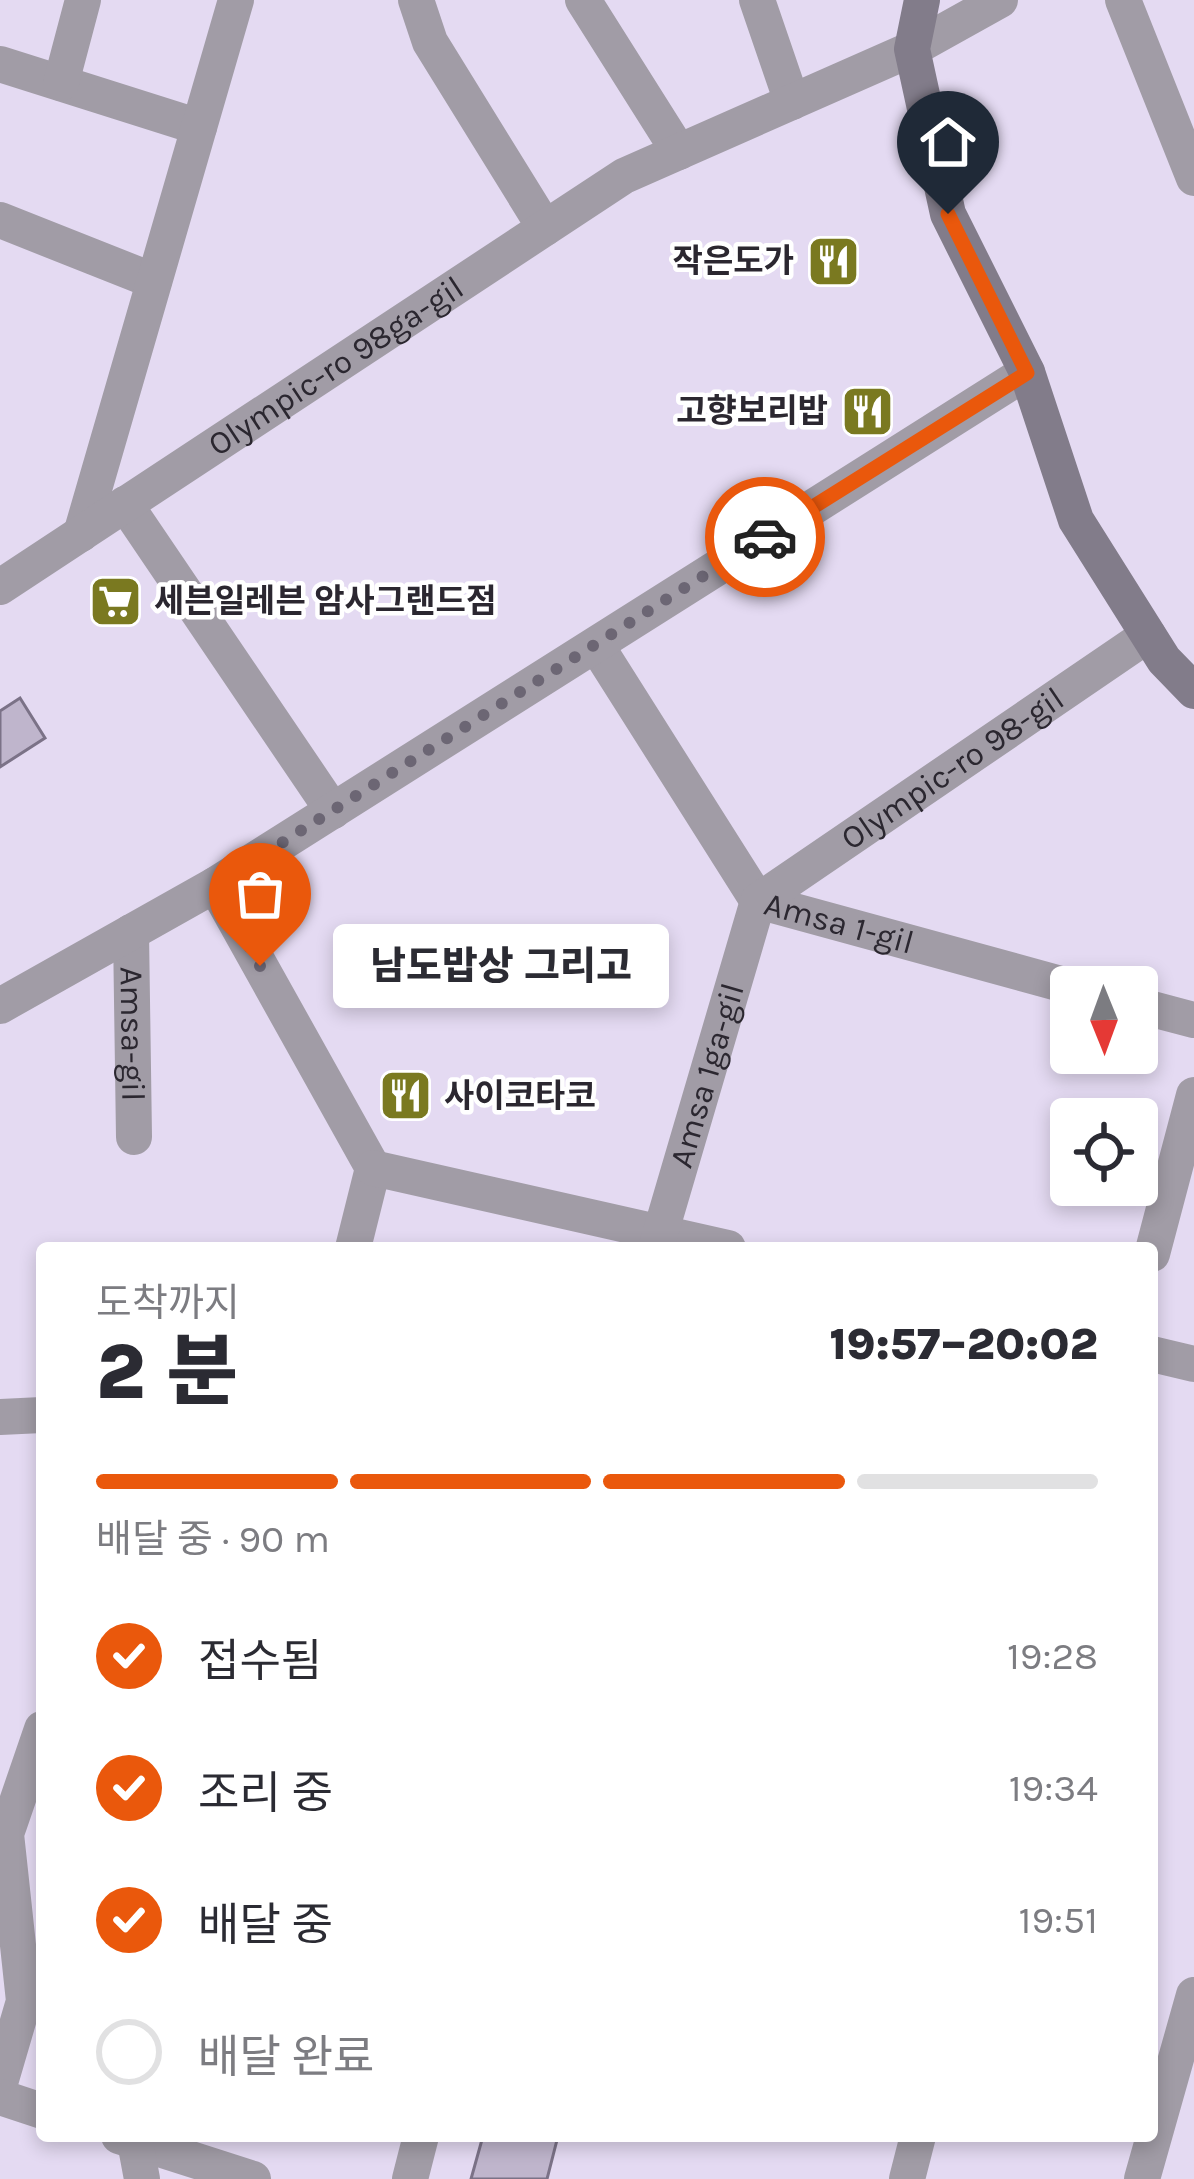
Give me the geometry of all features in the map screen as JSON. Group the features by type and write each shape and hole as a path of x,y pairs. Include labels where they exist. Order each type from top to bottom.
{"street":[{"path":"61,83 83,0"},
{"path":"81,534 236,0"},
{"path":"416,0 430,42 544,228"},
{"path":"583,0 679,152"},
{"path":"757,0 792,102"},
{"path":"922,0 913,49 948,214 1027,373 1076,520 1148,635 1194,691"},
{"name":"Olympic-ro 98ga-gil","path":"0,587 624,176 913,49 1000,0"},
{"path":"1124,0 1194,178"},
{"path":"0,64 199,127"},
{"path":"0,220 154,280"},
{"name":"Amsa-gil","path":"0,1006 215,885 1027,373"},
{"path":"125,504 333,811"},
{"name":"Olympic-ro 98-gil","path":"758,901 1148,635"},
{"name":"Amsa 1-gil","path":"596,645 758,901 1050,981"},
{"path":"215,885 373,1168 354,1242"},
{"name":"Amsa 1ga-gil","path":"658,1240 758,901"},
{"name":"Amsa-gil","path":"131,932 134,1137"},
{"path":"1158,1011 1194,1020"},
{"path":"1155,1242 1194,1095"},
{"path":"373,1168 658,1240"},
{"path":"1158,1355 1194,1364"},
{"path":"0,1417 36,1415"},
{"path":"0,2083 24,2001 6,1834 36,1746"},
{"path":"1158,2123 1194,1996"},
{"path":"0,2097 36,2109"},
{"path":"130,2142 142,2179"},
{"path":"141,2142 253,2179"},
{"path":"410,2179 419,2142"},
{"path":"907,2179 916,2142"},
{"path":"1142,2179 1153,2142"}],"building":[{"path":"20,698 45,738 0,767 0,711"},
{"path":"481,2142 556,2142 547,2179 471,2179"}],"way so far":[{"path":"260,966 215,885 765,537"}],"place":[{"name":"작은도가","path":"833,261"},
{"name":"고향보리밥","path":"867,411"},
{"name":"세븐일레븐 암사그랜드점","path":"115,601"},
{"name":"남도밥상 그리고","path":"260,966"},
{"name":"사이코타코","path":"405,1096"}],"route":[{"path":"765,537 1027,373 948,214"}]}
